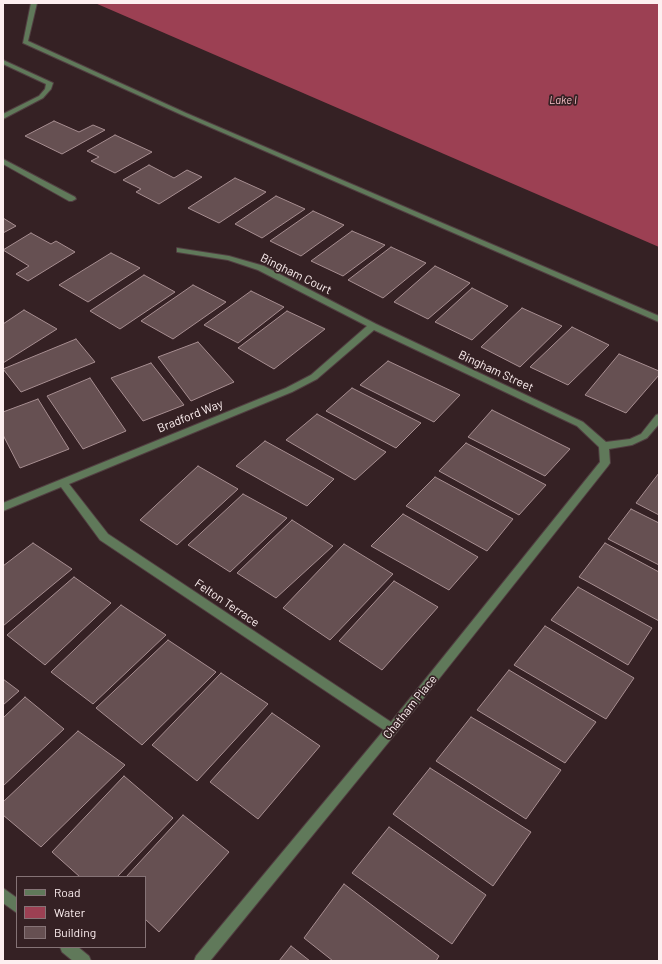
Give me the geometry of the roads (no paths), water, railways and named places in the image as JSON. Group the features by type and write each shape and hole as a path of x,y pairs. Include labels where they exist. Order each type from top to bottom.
{"street":[{"path":"34,3 25,42 184,114 659,319"},
{"path":"3,62 50,82 48,89 41,97 3,117"},
{"path":"3,161 72,198"},
{"name":"Bingham Court","path":"180,250 229,258 261,268 373,326"},
{"name":"Bingham Street","path":"373,326 580,424 604,446"},
{"name":"Bradford Way","path":"3,507 289,390 314,377 373,326"},
{"path":"604,446 632,442 644,436 659,417"},
{"name":"Chatham Place","path":"201,961 392,729 605,464 604,446"},
{"name":"Felton Terrace","path":"63,483 104,537 392,729"},
{"path":"3,895 16,905"},
{"path":"68,948 84,961"}],"water":[{"name":"Lake I","path":"95,3 659,3 659,247"}]}
